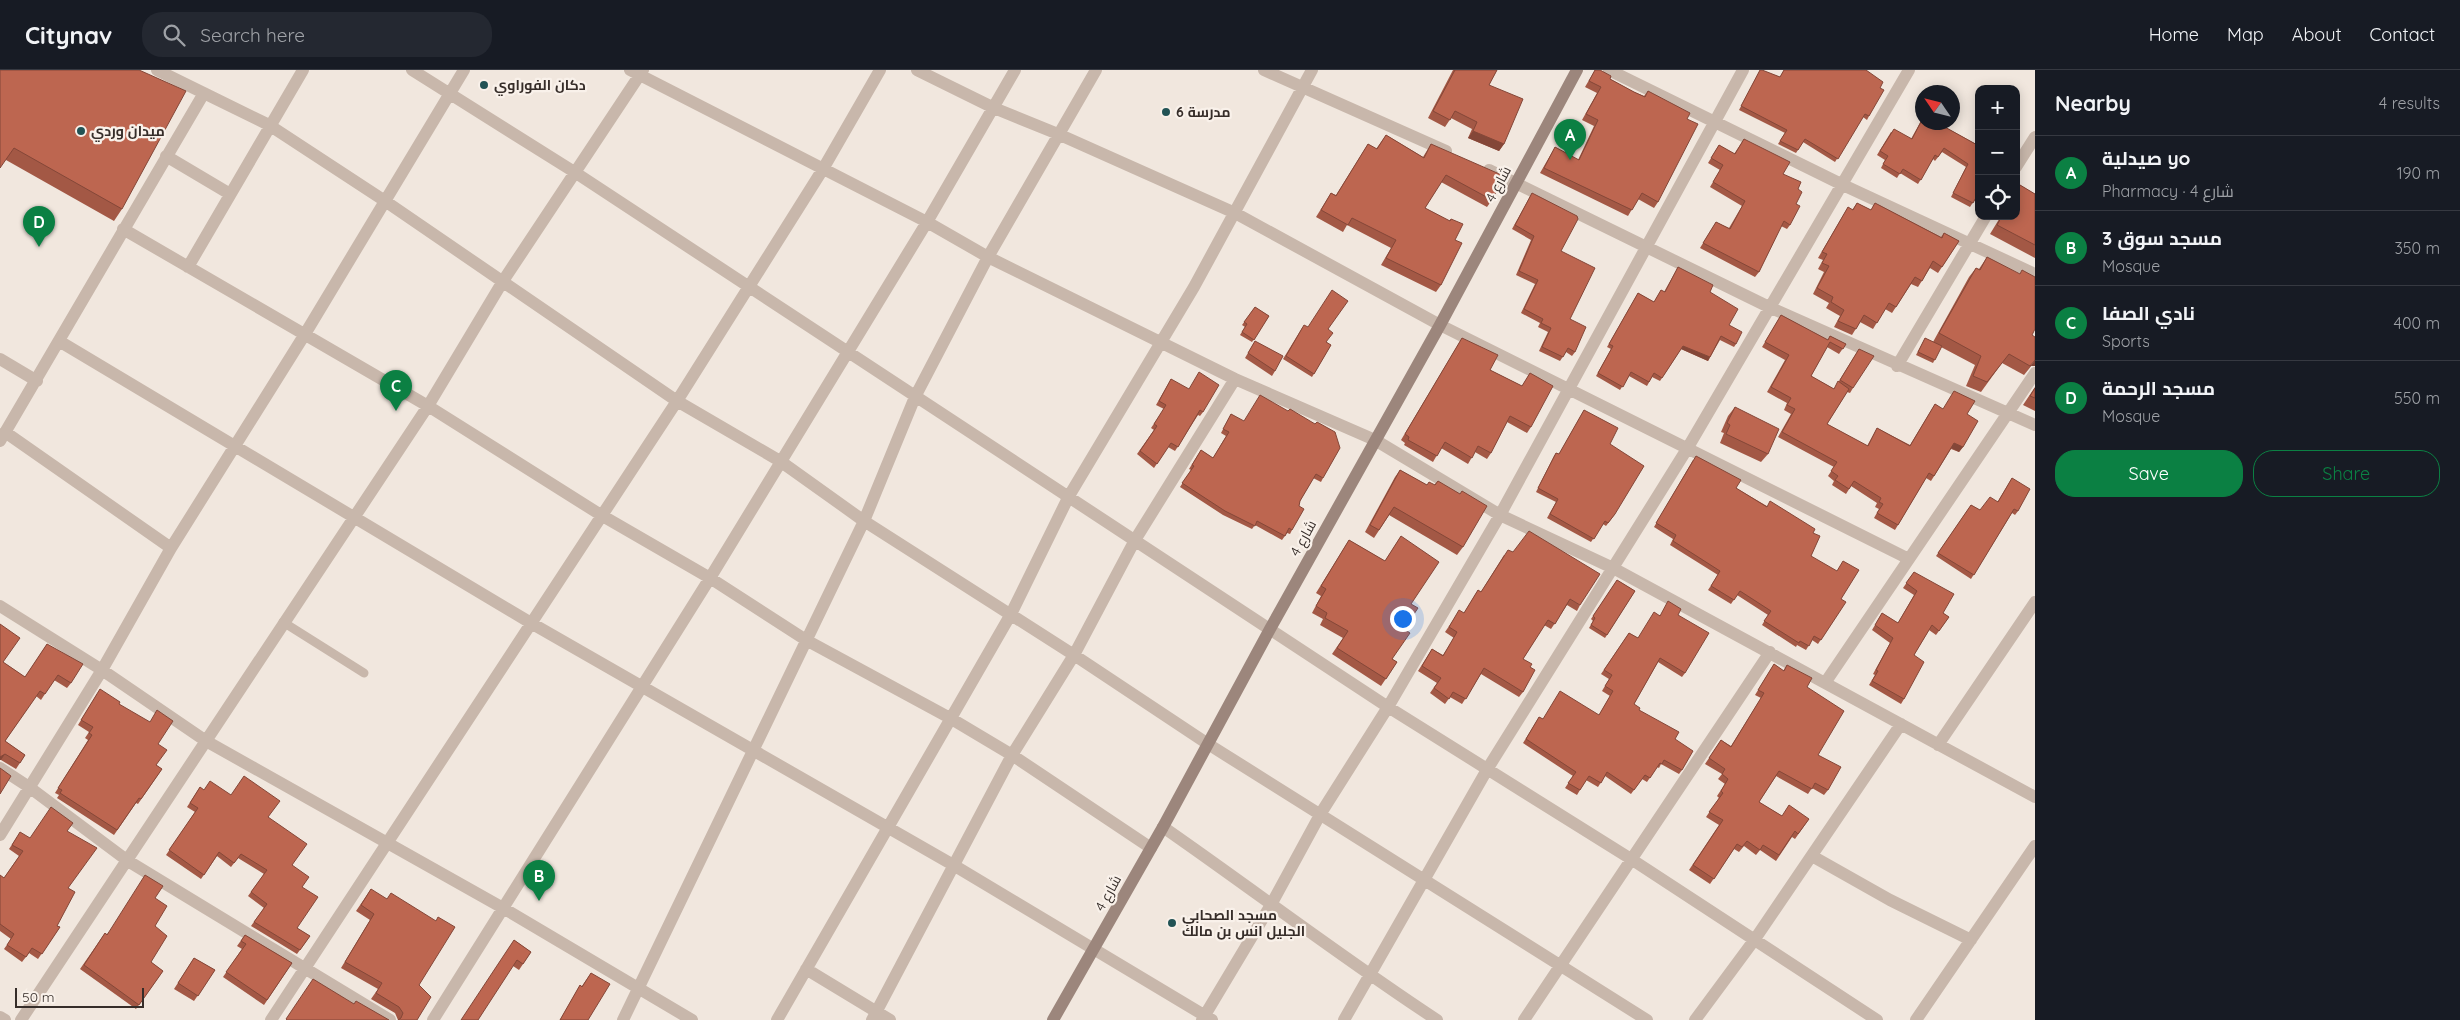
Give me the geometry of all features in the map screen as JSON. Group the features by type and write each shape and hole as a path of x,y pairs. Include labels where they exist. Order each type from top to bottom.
{"street":[{"path":"159,70 269,125 385,201 678,401 780,462 864,521 1011,614 1208,744 1321,813 1646,1020"},
{"path":"188,267 269,125 303,70"},
{"path":"412,70 576,173 1388,707 1631,859 1877,1020"},
{"path":"0,835 102,670 172,548 305,334 464,70"},
{"path":"271,1020 601,515 678,401 823,169 880,70"},
{"path":"917,70 994,108 1058,134 1235,213 1440,325 1909,559"},
{"path":"433,1020 710,578 927,222 1015,70"},
{"path":"623,1020 864,521 915,397 988,257 1096,70"},
{"path":"1264,70 1454,154"},
{"path":"777,1020 1011,614 1069,496 1235,213 1312,70"},
{"name":"شارع 4","path":"1053,1020 1151,848 1270,628 1440,325 1577,70"},
{"path":"1609,70 1843,185 2035,274"},
{"path":"59,341 531,624 955,866 1206,1018 1321,813 1388,707 1500,515 1743,70"},
{"path":"1344,1020 1423,878 1488,768 1687,449 1909,70"},
{"path":"21,1020 128,861 283,622 428,406 503,281 576,173 637,72 927,222 988,257 1235,379 1374,440 1500,515 1613,568 2035,797"},
{"path":"172,548 2,437 204,93"},
{"path":"2020,160 2035,136"},
{"path":"166,156 230,194"},
{"path":"1480,166 1516,182 1645,248 1769,308 2035,426"},
{"path":"1897,366 1984,220"},
{"path":"123,229 428,406 601,515 710,578 806,640 950,718 1012,755 1151,848"},
{"path":"0,359 36,381"},
{"path":"1824,683 2035,373"},
{"path":"874,1016 1012,755 1074,655 1135,540 1235,379"},
{"path":"1938,745 2035,602"},
{"path":"0,606 102,670 206,741 386,844 503,908 692,1020"},
{"path":"1524,1020 1770,652"},
{"path":"1695,1020 1755,939 1901,724"},
{"path":"0,768 29,787 128,861 304,970 390,1020"},
{"path":"1162,827 1272,903 1368,975 1437,1020"},
{"path":"1916,1020 2035,846"},
{"path":"1812,856 1890,900 1971,940"},
{"path":"806,970 874,1016 890,1020"},
{"path":"0,1017 5,1020"}],"lane":[{"path":"283,622 364,673"}],"building":[{"name":"ميدان وردي","path":"0,70 139,70 186,91 122,209 14,148 0,168"},
{"path":"1455,70 1497,70 1489,85 1523,99 1504,144 1473,131 1477,122 1455,111 1450,120 1433,111"},
{"path":"1595,70 1600,70 1611,76 1610,79 1645,97 1648,91 1690,113 1687,119 1698,124 1658,202 1642,193 1632,210 1544,168 1555,147 1579,160 1598,120 1586,114 1601,87 1589,81"},
{"path":"1760,70 1780,77 1784,70 1866,70 1883,82 1880,88 1884,90 1869,116 1865,114 1838,159 1805,139 1798,150 1780,141 1787,130 1741,106"},
{"path":"1894,129 1912,139 1917,130 1950,130 1975,144 1975,199 1973,203 1953,193 1968,164 1944,148 1938,157 1935,155 1921,180 1903,169 1900,174 1883,164 1888,156 1880,151"},
{"path":"1386,135 1424,158 1431,144 1504,176 1492,200 1446,175 1425,208 1450,221 1451,219 1463,224 1455,240 1462,243 1441,285 1386,258 1396,240 1352,218 1348,225 1321,210 1331,193 1336,196 1368,144 1377,149"},
{"path":"1744,139 1790,162 1783,174 1801,182 1798,189 1802,192 1796,204 1800,206 1790,225 1784,221 1759,272 1703,243 1716,222 1730,229 1745,201 1713,182 1723,165 1711,158 1719,145 1735,154"},
{"path":"2020,185 2035,194 2035,245 1997,225 2000,220 2020,220"},
{"path":"1532,193 1577,216 1578,219 1561,251 1595,268 1570,319 1586,327 1575,352 1568,348 1563,357 1542,347 1551,328 1541,323 1543,319 1524,309 1538,280 1519,271 1534,236 1515,225"},
{"path":"1857,203 1871,210 1875,203 1942,238 1944,233 1959,241 1942,267 1933,261 1922,281 1915,277 1896,307 1889,303 1877,323 1864,315 1856,329 1838,321 1844,310 1831,302 1833,297 1817,288 1829,266 1822,263 1827,254 1822,252 1848,207 1853,210"},
{"path":"1987,257 2020,274 2022,270 2035,277 2035,329 2032,335 2035,337 2035,360 2030,366 2009,354 1987,382 1973,376 1981,356 1939,333 1976,268 1980,270"},
{"path":"1678,267 1713,285 1710,292 1738,309 1729,325 1742,332 1736,344 1721,336 1710,357 1683,346 1662,378 1654,373 1649,382 1631,372 1623,387 1598,373 1613,346 1609,344 1638,293 1654,302 1661,290 1665,292"},
{"path":"1332,290 1348,301 1328,329 1333,333 1326,342 1331,345 1314,374 1286,356 1304,325 1308,327"},
{"path":"1255,307 1269,316 1254,340 1242,332 1247,324 1244,322"},
{"path":"1781,315 1828,340 1830,336 1846,344 1843,349 1830,342 1811,376 1834,389 1838,381 1849,389 1827,424 1868,446 1877,428 1910,446 1935,404 1943,409 1954,391 1975,401 1967,414 1978,421 1963,447 1954,443 1934,476 1929,473 1898,525 1877,513 1883,504 1879,502 1881,498 1854,481 1849,489 1835,480 1838,476 1831,471 1837,462 1782,432 1795,409 1787,405 1791,398 1771,387 1789,355 1765,342"},
{"path":"1462,338 1498,355 1490,370 1522,386 1530,373 1553,386 1531,427 1510,416 1491,453 1478,446 1472,458 1445,442 1437,456 1408,440 1409,437 1405,434"},
{"path":"1925,338 1942,346 1935,360 1918,352"},
{"path":"1255,341 1283,356 1275,371 1248,353"},
{"path":"1859,349 1874,356 1853,388 1840,380"},
{"path":"1199,372 1219,385 1203,412 1200,410 1178,447 1171,443 1157,464 1140,451 1157,426 1154,424 1166,405 1159,401 1171,379 1189,389"},
{"path":"2035,388 2035,398 2030,396"},
{"path":"1260,395 1288,411 1290,409 1315,424 1317,422 1335,432 1340,448 1323,478 1316,474 1300,501 1299,506 1304,509 1292,530 1289,528 1285,536 1257,521 1255,526 1225,511 1182,483 1194,466 1192,465 1201,450 1213,458 1229,432 1223,429 1231,414 1244,421"},
{"path":"1735,407 1779,429 1768,454 1726,434 1730,425 1727,423"},
{"path":"1584,410 1618,428 1610,444 1644,466 1615,514 1608,523 1605,521 1594,539 1550,514 1558,499 1538,488 1556,453 1559,454"},
{"path":"1696,456 1741,480 1736,488 1767,507 1770,501 1815,529 1813,533 1820,536 1811,556 1837,571 1843,561 1859,570 1841,599 1846,602 1821,640 1814,636 1809,646 1800,641 1799,643 1764,621 1771,611 1740,591 1734,600 1711,586 1720,571 1673,541 1676,535 1656,523"},
{"path":"1400,470 1427,485 1429,482 1435,485 1438,481 1460,494 1462,491 1487,506 1463,547 1394,507 1379,530 1370,525"},
{"path":"2012,478 2030,489 2018,511 2014,509 1974,575 1938,553 1971,505 1980,510 1990,497 1998,502"},
{"path":"1529,531 1600,574 1580,605 1570,599 1555,624 1548,620 1523,659 1532,664 1530,667 1535,670 1523,692 1484,668 1466,699 1453,692 1449,699 1434,688 1441,678 1422,666 1432,649 1443,656 1457,632 1449,627 1459,610 1464,613 1478,590 1481,592 1508,550 1513,552"},
{"path":"1401,536 1439,562 1411,604 1418,608 1404,629 1410,633 1392,659 1397,662 1386,679 1337,648 1348,631 1325,618 1327,613 1316,606 1326,589 1321,586 1349,540 1385,561"},
{"path":"1914,572 1954,594 1943,613 1949,617 1939,631 1932,625 1914,655 1924,662 1904,699 1872,681 1893,638 1875,625 1882,613 1898,623 1917,591 1906,583"},
{"path":"1617,580 1635,591 1607,635 1591,625 1595,618 1593,616"},
{"path":"1668,601 1681,609 1678,615 1709,633 1685,673 1660,658 1634,704 1640,708 1639,710 1679,732 1675,739 1693,751 1682,770 1664,760 1650,778 1645,775 1634,790 1607,772 1601,783 1589,776 1580,790 1568,783 1576,772 1526,739 1539,717 1543,719 1560,691 1599,715 1613,691 1605,686 1612,675 1604,670 1629,633 1638,638 1654,612 1660,616"},
{"path":"0,624 20,638 3,662 25,677 47,644 83,664 71,683 58,675 45,694 40,691 5,741 25,755 20,763 5,754 0,757"},
{"path":"1774,664 1784,671 1787,665 1812,678 1807,687 1844,711 1818,755 1841,767 1828,790 1815,783 1812,789 1779,771 1759,802 1782,816 1789,805 1809,819 1798,834 1795,831 1779,855 1763,845 1760,850 1747,841 1742,847 1737,844 1714,879 1693,865 1723,820 1709,812 1723,793 1721,791 1728,779 1722,774 1725,769 1709,758 1721,740 1731,747 1764,693 1758,690"},
{"path":"100,689 120,702 119,704 150,722 157,710 173,721 158,744 167,750 156,765 162,769 117,830 60,793 62,790 58,788 92,735 89,733 93,727 81,720"},
{"path":"0,768 11,776 0,794"},
{"path":"244,776 280,801 268,817 307,844 292,865 309,877 302,887 318,897 297,928 310,936 300,950 254,922 267,904 251,892 267,870 241,854 234,863 219,852 204,875 169,850 198,808 190,803 200,787 204,790 210,781 231,795"},
{"path":"51,807 73,823 67,831 97,848 68,888 75,892 57,926 60,927 42,954 32,948 26,957 7,945 14,934 0,924 0,875 4,878 23,851 12,845 20,832 30,838"},
{"path":"145,875 163,886 155,898 167,906 155,926 167,936 151,962 163,971 139,1005 84,965 105,933 107,935"},
{"path":"371,889 387,899 391,893 436,921 438,917 455,927 419,985 431,997 417,1020 398,1020 403,1013 399,1007 376,993 382,983 345,962 374,914 361,905"},
{"path":"245,935 292,963 267,1000 226,972 246,944 241,941"},
{"path":"514,940 531,952 523,964 517,960 478,1020 461,1020"},
{"path":"194,958 215,970 198,996 178,983"},
{"path":"591,973 610,984 588,1020 560,1020 580,985 582,987"},
{"path":"313,979 354,1004 356,1001 389,1020 287,1020"}],"place":[{"name":"دكان الفوراوي","path":"484,85"},
{"name":"مدرسة 6","path":"1166,112"},
{"name":"ميدان وردي","path":"81,131"},
{"name":"صيدلية yo","path":"1570,160"},
{"name":"مسجد الرحمة","path":"39,247"},
{"name":"نادي الصفا","path":"396,411"},
{"name":"مسجد سوق 3","path":"539,901"},
{"name":"مسجد الصحابي الجليل انس بن مالك","path":"1172,923"}]}
